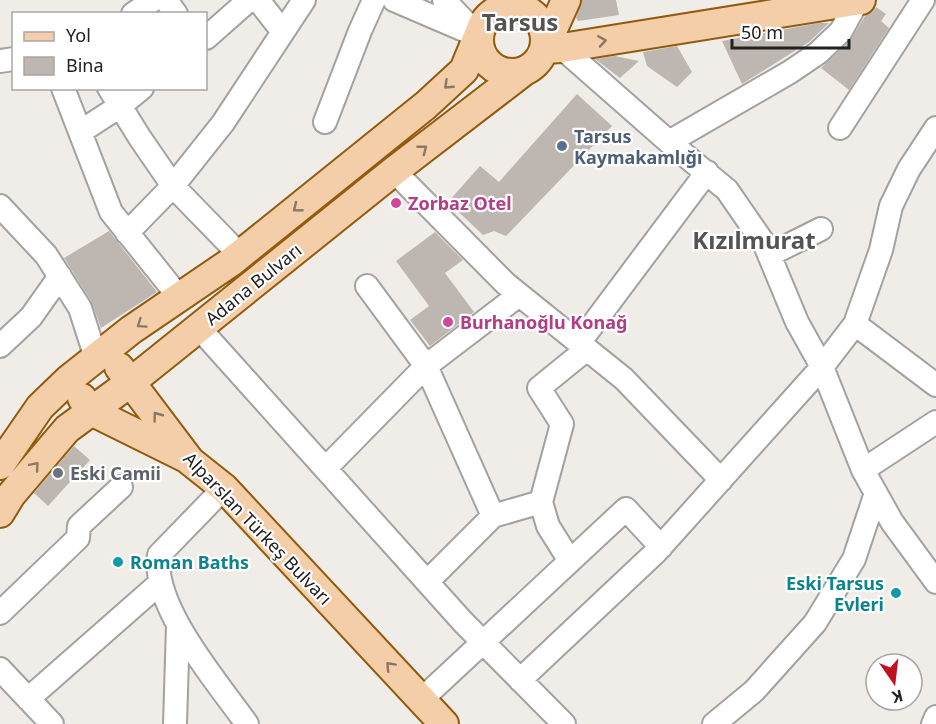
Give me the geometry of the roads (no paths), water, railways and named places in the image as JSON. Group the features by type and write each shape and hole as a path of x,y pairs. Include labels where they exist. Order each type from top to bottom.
{"main road":[{"path":"553,48 566,0"},
{"path":"553,48 545,38 543,27 537,18 529,11 507,4 488,16 478,36 483,58 490,66 500,72 512,74 523,72 533,66 553,48 859,0"},
{"name":"Adana Bulvarı","path":"0,465 40,407 68,380 131,330 240,255 426,105 464,70 478,36"},
{"name":"Adana Bulvarı","path":"0,513 11,495 67,429 199,328 394,171 523,72"},
{"name":"Alparslan Türkeş Bulvarı","path":"101,354 131,381 190,461 224,488 444,724"},
{"path":"68,380 91,411 190,461"}],"street":[{"path":"136,12 153,0"},
{"path":"207,37 249,0"},
{"path":"258,0 283,32"},
{"path":"127,233 173,186 223,123 304,0"},
{"path":"324,122 374,0"},
{"path":"394,0 478,36"},
{"path":"444,0 478,36"},
{"path":"669,142 790,72 818,53 841,31 859,0"},
{"path":"840,128 923,0"},
{"path":"935,0 936,5"},
{"path":"553,48 727,190 765,245 797,322 822,367 863,470 892,522 936,582"},
{"path":"64,90 111,212 179,297"},
{"path":"80,132 115,97 136,90"},
{"path":"115,97 173,186 240,255"},
{"path":"520,680 661,547 822,367 855,324 881,250 891,206 909,169 936,129"},
{"path":"394,171 506,284 624,379 721,480"},
{"path":"570,561 548,526 541,502 562,424 539,388 583,346 707,172"},
{"path":"0,206 46,255 81,308 101,354"},
{"path":"769,255 821,229"},
{"path":"0,346 31,317 60,276"},
{"path":"367,286 426,366 493,516"},
{"path":"326,468 426,366 519,295"},
{"path":"855,324 936,385"},
{"path":"199,328 483,642 564,724"},
{"path":"863,470 936,422"},
{"path":"0,613 78,538 79,526 121,487"},
{"path":"224,488 159,555 157,566 160,583 178,626 247,724"},
{"path":"714,724 754,691 816,623 854,559 876,494"},
{"path":"428,582 493,516 541,502"},
{"path":"422,699 626,509 661,547"},
{"path":"15,693 160,583"},
{"path":"175,724 178,626"},
{"path":"0,669 15,693 52,724"},
{"path":"933,724 936,717"}],"place":[{"name":"Tarsus Kaymakamlığı","path":"562,146"},
{"name":"Zorbaz Otel","path":"396,203"},
{"name":"Burhanoğlu Konağ","path":"448,322"},
{"name":"Eski Camii","path":"58,473"},
{"name":"Roman Baths","path":"118,562"},
{"name":"Eski Tarsus Evleri","path":"896,593"}],"district":[{"name":"Tarsus","path":"520,21"},
{"name":"Kızılmurat","path":"754,239"}]}
